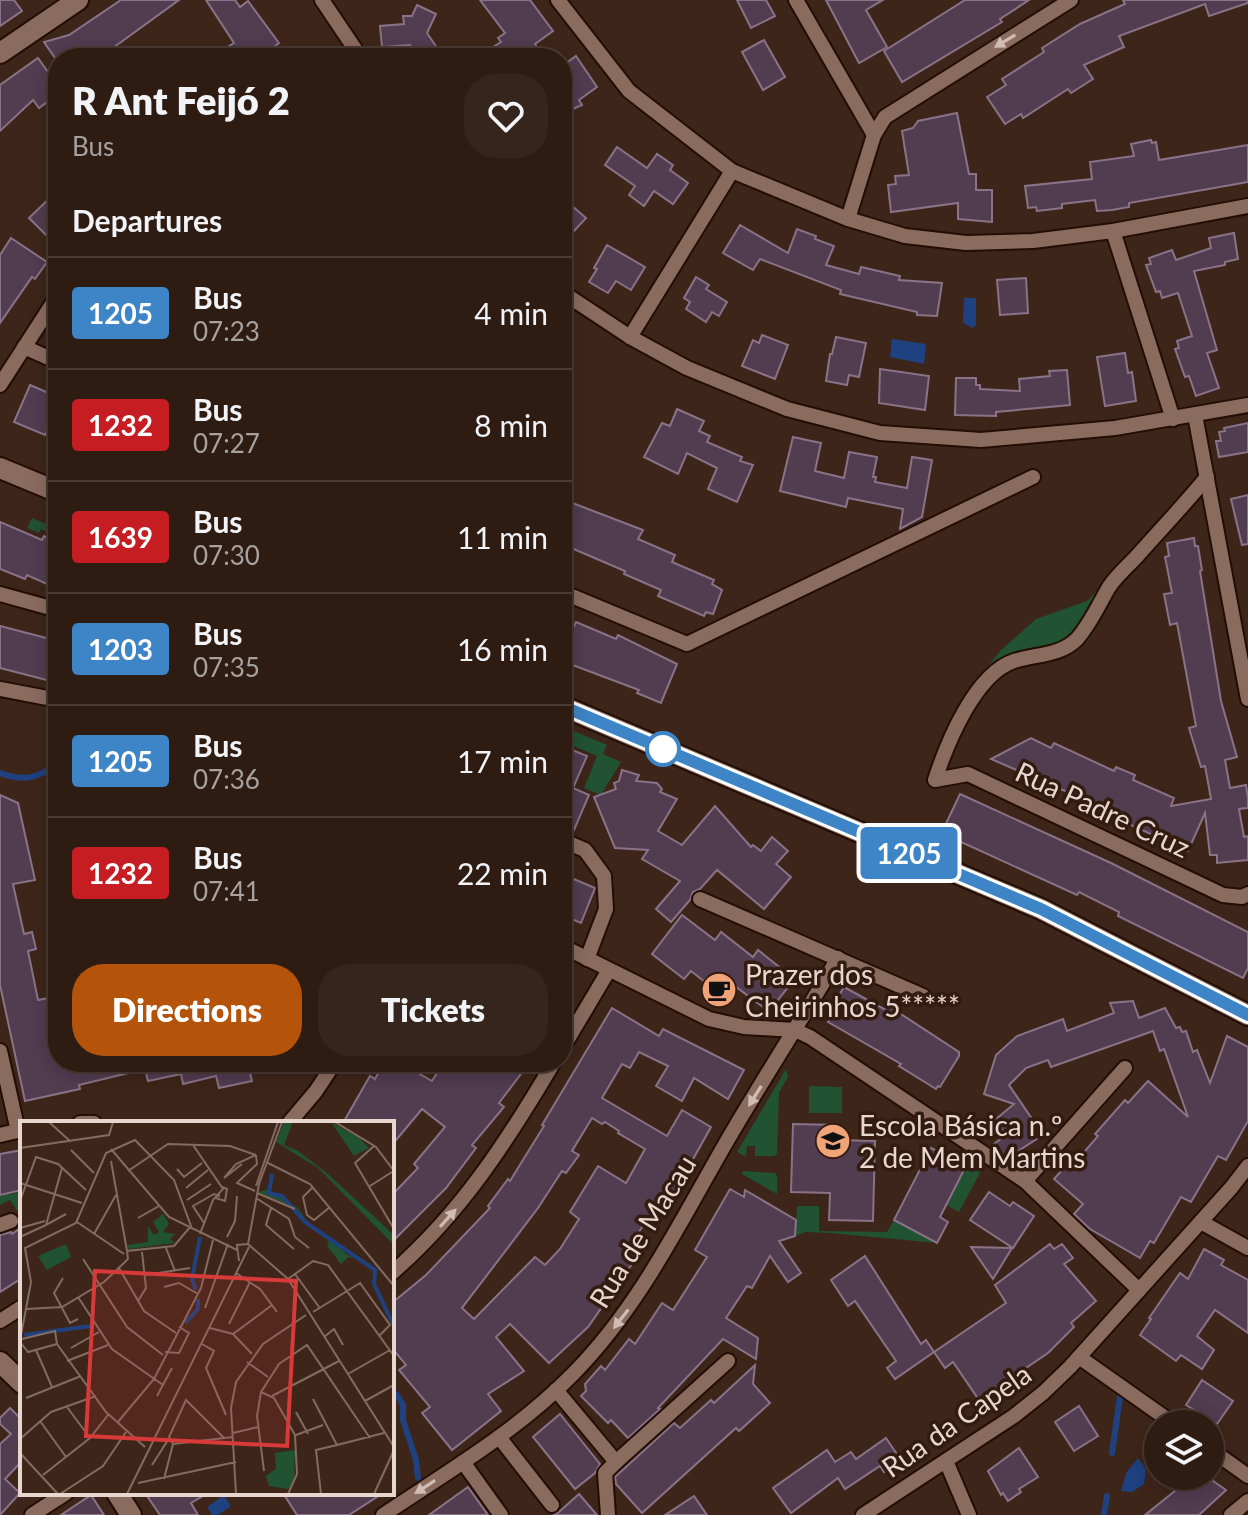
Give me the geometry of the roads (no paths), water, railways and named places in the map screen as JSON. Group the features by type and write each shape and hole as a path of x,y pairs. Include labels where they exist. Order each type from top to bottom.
{"street":[{"path":"0,53 78,0"},
{"path":"322,0 354,48"},
{"path":"558,0 629,91 732,171 848,219 905,236 966,243 1033,241 1113,231 1248,206"},
{"path":"796,0 874,135"},
{"path":"848,219 874,135 885,117 1071,0"},
{"path":"630,337 732,171"},
{"path":"1113,231 1173,419"},
{"path":"572,303 687,368 787,409 880,433 981,440 1115,428 1248,405"},
{"path":"0,385 48,310"},
{"path":"24,347 48,358"},
{"path":"1195,415 1248,699"},
{"path":"0,468 48,488"},
{"path":"572,595 687,644 1033,477"},
{"name":"Rua Padre Cruz","path":"1207,477 1110,586 1087,626 1069,645 1040,656 1013,661 995,672 983,685 944,752 935,780 968,774 1223,895 1246,898"},
{"path":"0,594 48,607"},
{"path":"0,689 48,698"},
{"path":"572,710 1041,909 1248,1015"},
{"path":"572,844 585,850 604,876 606,909 587,959"},
{"path":"700,899 923,996"},
{"path":"572,951 709,1019 744,1027 795,1030 900,1096 1025,1181 1139,1290"},
{"name":"Rua de Macau","path":"383,1515 499,1437 556,1390 607,1336 655,1271 727,1140 838,958"},
{"path":"572,1032 609,970"},
{"path":"0,1051 20,1131 0,1135"},
{"path":"1025,1181 1125,1068"},
{"path":"291,1121 328,1072"},
{"path":"394,1271 442,1225 482,1176 548,1072"},
{"name":"Rua da Capela","path":"863,1515 1034,1401 1079,1357 1248,1166"},
{"path":"1201,1222 1248,1248"},
{"path":"0,1321 20,1308"},
{"path":"1079,1357 1154,1410"},
{"path":"608,1515 605,1473 728,1361"},
{"path":"0,1362 20,1381"},
{"path":"556,1390 616,1462"},
{"path":"499,1437 552,1505"},
{"path":"1224,1459 1248,1476"},
{"path":"946,1461 969,1515"},
{"path":"463,1462 501,1515"},
{"path":"32,1515 63,1495"},
{"path":"118,1495 131,1515"},
{"path":"1231,1515 1248,1501"}],"water":[{"path":"964,298 976,298 976,325 972,328 963,323"},
{"path":"892,339 926,344 924,364 890,357"},
{"path":"1138,1458 1144,1466 1144,1484 1132,1492 1121,1491 1126,1473"},
{"path":"224,1495 231,1506 218,1515 212,1515 207,1507"}],"waterway":[{"path":"0,773 30,777 48,770"},
{"path":"396,1394 403,1405 403,1420 416,1460 418,1478"},
{"path":"1112,1453 1120,1397"},
{"path":"1104,1515 1107,1496"}],"place":[{"name":"Prazer dos Cheirinhos 5*****","path":"719,990"},
{"name":"Escola Básica n.º 2 de Mem Martins","path":"833,1141"}]}
